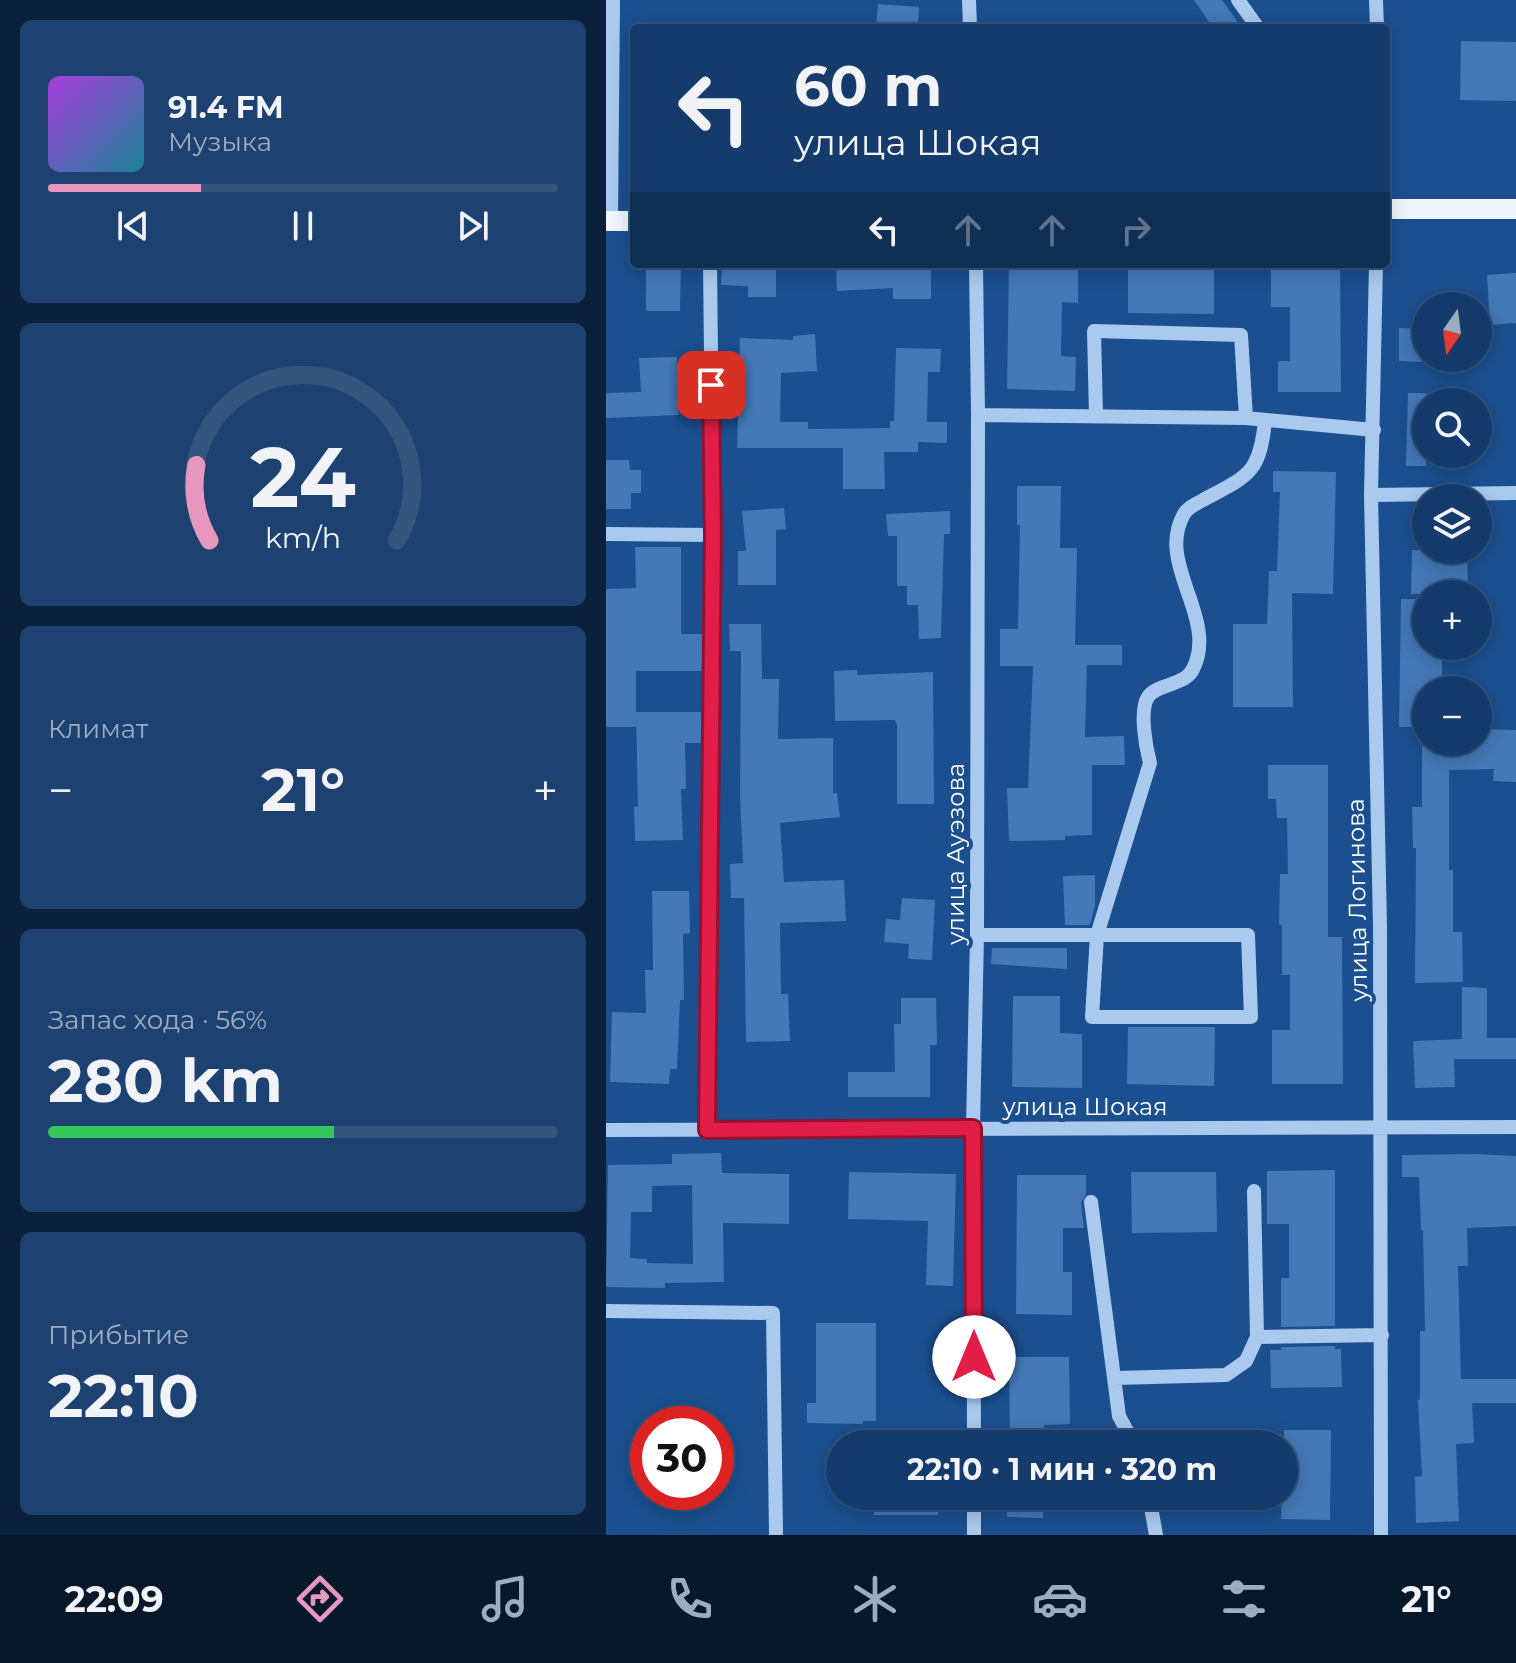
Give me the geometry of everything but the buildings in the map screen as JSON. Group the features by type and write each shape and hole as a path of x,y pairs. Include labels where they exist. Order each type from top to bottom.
{"main road":[{"path":"1390,209 1516,209"},
{"path":"608,221 630,221"}],"street":[{"path":"608,221 613,0"},
{"path":"969,0 970,24"},
{"path":"1238,0 1255,24"},
{"path":"1376,0 1377,24"},
{"path":"707,1130 713,535 710,268"},
{"name":"улица Ауэзова","path":"974,1430 976,268"},
{"name":"улица Логинова","path":"1376,268 1371,495 1380,926 1381,1535"},
{"path":"1096,416 1094,331 1241,335 1246,418"},
{"path":"978,415 1246,418 1374,430"},
{"path":"977,935 1097,935 1248,935 1251,1017 1092,1017 1097,935 1150,763 1144,740 1146,700 1154,691 1185,679 1193,669 1197,653 1196,619 1178,556 1179,526 1189,507 1250,472 1263,441 1265,420"},
{"path":"1371,495 1516,493"},
{"path":"606,534 713,535"},
{"name":"улица Шокая","path":"606,1130 1516,1127"},
{"path":"1116,1378 1226,1375 1246,1361 1257,1337 1254,1191"},
{"path":"1091,1202 1119,1416 1126,1430"},
{"path":"606,1311 773,1313 776,1535"},
{"path":"1257,1337 1382,1335"},
{"path":"974,1510 974,1535"},
{"path":"1152,1510 1156,1535"}],"route":[{"path":"711,385 713,535 707,1130 973,1128 974,1357"}]}
